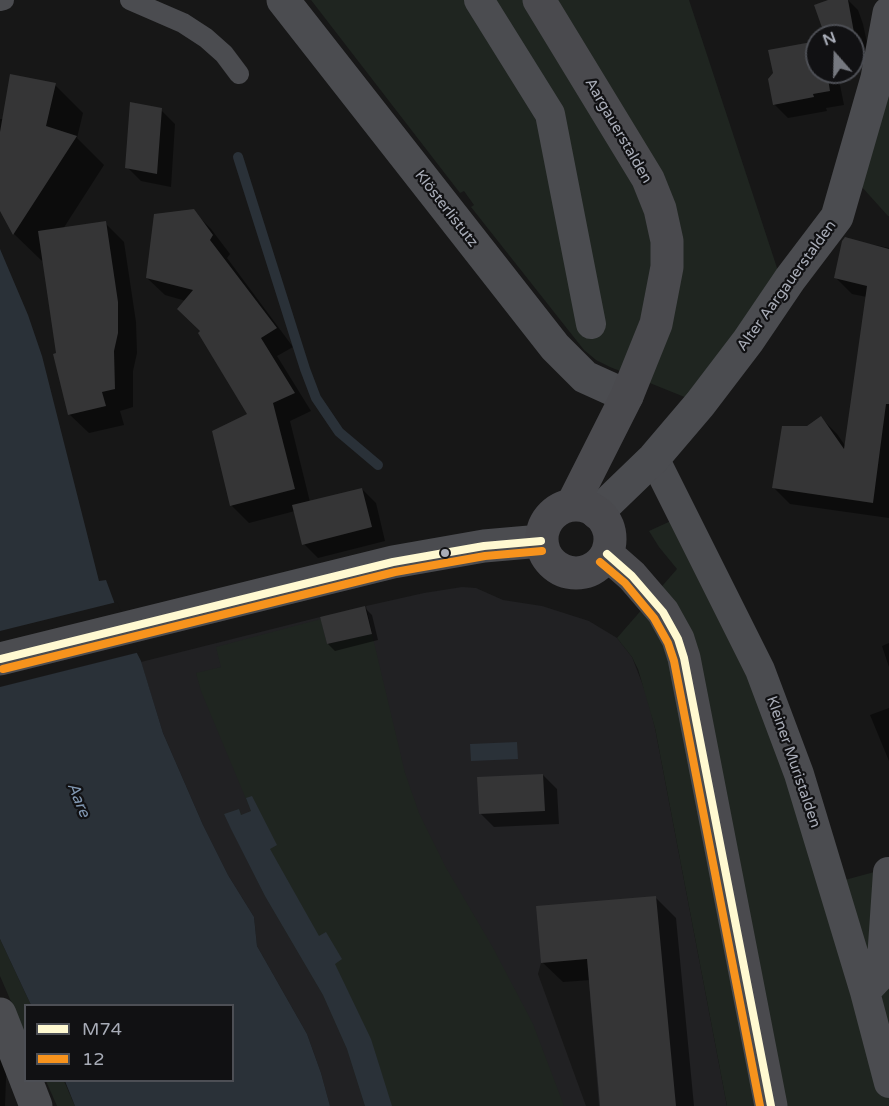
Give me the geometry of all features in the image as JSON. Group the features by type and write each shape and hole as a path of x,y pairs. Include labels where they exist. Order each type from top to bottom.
{"main road":[{"name":"Aargauerstalden","path":"539,0 648,179 660,209 667,241 668,267 656,324 585,509"},
{"path":"563,508 585,509 607,525 609,546 607,554 594,568 582,573 569,573 552,564 544,553 542,541 544,527 551,516 563,508"},
{"path":"607,554 632,576 663,612 678,639 684,658 771,1106"}],"street":[{"name":"Klösterlistutz","path":"283,0 555,348 585,377 627,396"},
{"path":"479,0 546,104 550,114 591,324"},
{"name":"Alter Aargauerstalden","path":"585,509 654,458 700,404 748,341 790,279 837,217 877,78 889,13"},
{"name":"Kleiner Muristalden","path":"654,458 760,670 799,774 865,992 889,1083"},
{"path":"0,659 436,554 495,544 542,541"},
{"path":"865,992 881,975 888,872 889,877"},
{"path":"0,1014 24,1075"},
{"path":"27,1082 36,1106"}],"lane":[{"path":"130,0 164,14 198,33 224,54 239,74"}],"shaded area":[{"path":"311,0 689,0 779,274 687,398 610,367 596,360 584,350 471,207 474,205 464,191 460,193"},
{"path":"889,80 889,216 888,216 861,186"},
{"path":"673,520 704,562 830,884 889,868 889,1106 727,1106 655,728 638,669 617,638 677,569 649,531"},
{"path":"462,587 476,588 503,600 542,606 589,621 617,638 632,657 646,693 655,728 727,1106 599,1106 587,958 541,963 538,974 586,1106 330,1106 307,1034 257,946 254,917 228,875 203,825 163,733 141,662 320,617 327,644 372,633 366,606"},
{"path":"321,619 327,644 372,634 405,773 419,813 445,866 492,946 533,1024 564,1106 365,1106 347,1049 323,995 265,896 224,814 239,809 242,815 251,811 201,691 196,673 221,667 216,647"},
{"path":"0,939 31,1004 24,1004 24,1032 0,976"},
{"path":"46,1082 64,1082 75,1106 57,1106"}],"water":[{"name":"Aare","path":"0,249 28,315 42,356 99,581 106,580 123,626 141,661 163,733 203,825 228,875 254,917 257,946 307,1034 330,1106 75,1106 65,1082 234,1082 234,1004 31,1004 0,939"},
{"path":"517,742 518,759 471,761 470,744"},
{"path":"252,796 277,845 270,849 319,936 326,932 342,959 335,964 371,1039 392,1106 365,1106 347,1049 323,995 265,896 224,814 239,809 241,815 251,811 246,798"}],"pier":[{"path":"117,602 140,652 0,687 0,631"}],"building":[{"path":"828,0 848,0 852,24 821,24 814,5"},
{"path":"805,43 805,84 829,84 830,91 813,94 814,97 773,105 768,79 773,73 768,50"},
{"path":"10,74 56,83 46,126 77,136 13,235 0,211 0,132"},
{"path":"130,102 162,108 157,174 125,168"},
{"path":"194,209 213,235 210,240 277,328 261,338 295,393 273,403 295,489 230,506 212,431 247,414 198,333 200,331 177,309 193,290 146,278 154,214"},
{"path":"106,221 118,302 118,333 114,351 115,389 102,392 106,406 68,415 53,354 56,353 38,231"},
{"path":"845,237 889,249 889,404 886,404 873,503 772,488 782,426 807,426 821,416 844,449 867,286 834,278 842,241"},
{"path":"362,488 372,527 302,545 292,505"},
{"path":"365,606 372,634 327,644 320,617"},
{"path":"543,774 545,811 479,814 477,777"},
{"path":"656,896 676,1106 600,1106 587,959 541,963 536,906"}],"waterway":[{"path":"238,157 316,398 339,432 378,465"}],"transit line":[{"name":"M74","path":"0,659 393,562 484,546 541,541"},
{"name":"12","path":"3,669 395,572 485,556 542,551"},
{"name":"M74","path":"607,554 632,576 663,612 678,639 684,658 771,1106"},
{"name":"12","path":"600,562 625,583 654,618 668,643 674,661 760,1106"}]}
